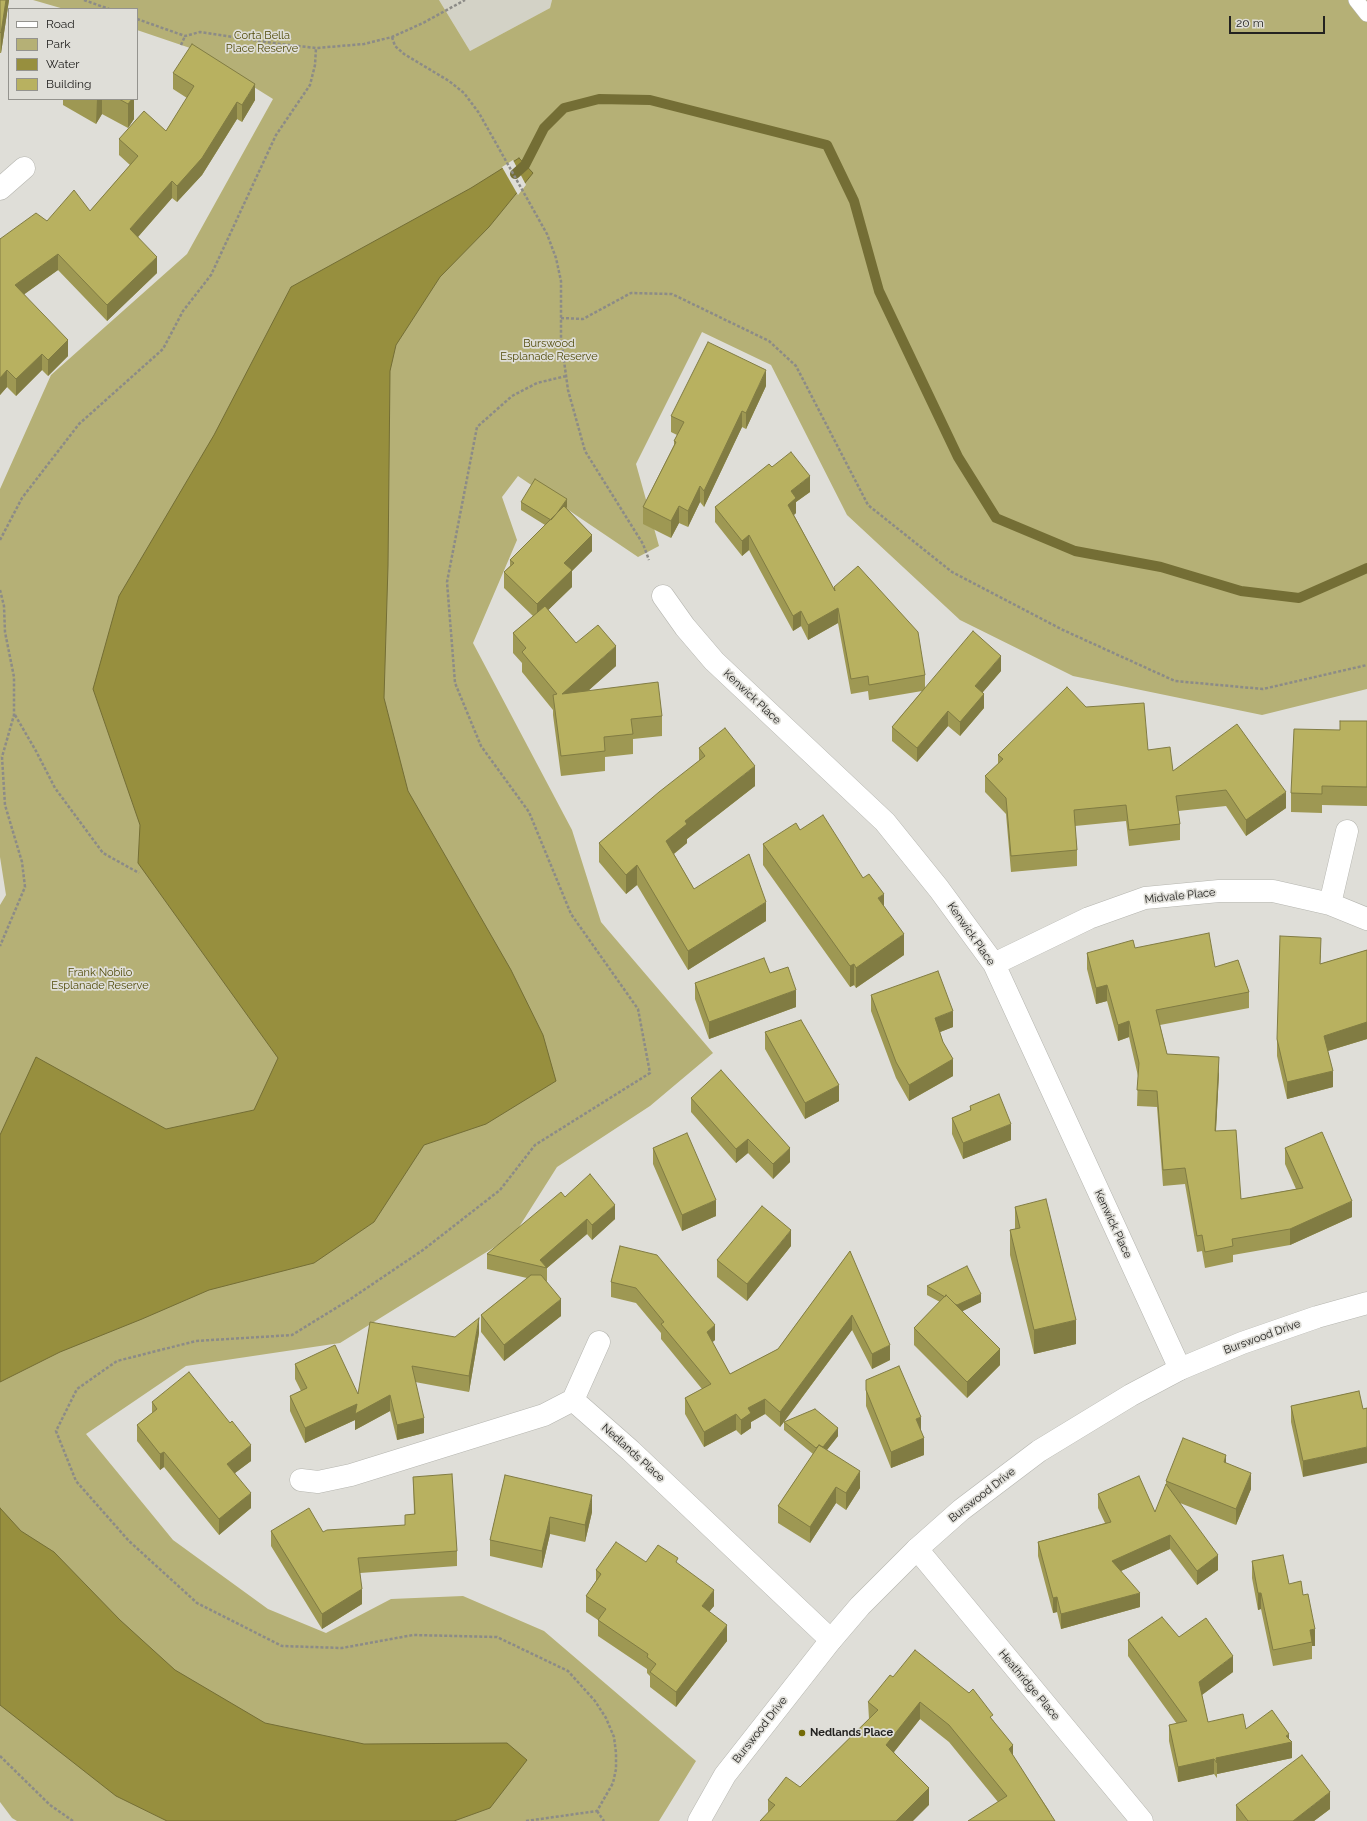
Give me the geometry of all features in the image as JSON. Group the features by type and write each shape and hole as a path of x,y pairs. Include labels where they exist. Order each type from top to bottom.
{"street":[{"path":"0,189 24,168"},
{"name":"Kenwick Place","path":"663,596 685,627 714,661 885,822 939,888 994,964 1180,1369"},
{"path":"1330,904 1347,831"},
{"name":"Midvale Place","path":"994,964 1089,918 1145,898 1219,891 1273,891 1330,904 1367,919"},
{"name":"Burswood Drive","path":"699,1821 725,1774 830,1640 860,1606 917,1549 961,1510 1039,1452 1131,1395 1180,1369 1242,1343 1317,1317 1367,1303"},
{"path":"301,1480 318,1482 351,1475 544,1415 573,1400 599,1342"},
{"name":"Nedlands Place","path":"573,1400 631,1451 830,1640"},
{"name":"Heathridge Place","path":"917,1549 1142,1821"}],"lane":[{"path":"1356,0 1367,14"}],"path":[{"path":"84,0 107,8"},
{"path":"138,19 185,36 200,32 316,48 364,44 392,37 424,23 464,0"},
{"path":"181,45 185,36"},
{"path":"392,37 395,46 404,54 449,81 464,93 478,113 547,234 558,267 562,294 561,339 568,390 585,451 643,544 649,560"},
{"path":"0,540 22,498 79,424 163,348 183,311 211,275 276,134 310,85 315,65 316,48"},
{"path":"561,318 583,319 631,293 672,294 769,341 796,366 868,505 952,572 1063,630 1175,681 1263,689 1367,665"},
{"path":"566,376 537,383 512,396 477,427 447,582 455,683 481,746 529,812 571,914 638,1008 650,1073 535,1145 500,1190 423,1250 349,1300 292,1335 196,1341 117,1361 77,1389 56,1431 76,1481 129,1540 197,1603 282,1646 342,1648 412,1636 497,1637 568,1671 595,1701 606,1718 614,1737 616,1753 614,1776 612,1783 597,1811"},
{"path":"0,590 4,606 5,632 14,677 14,715 2,757 5,805 22,862 25,887 0,946"},
{"path":"14,715 36,751 55,788 103,853 139,874"},
{"path":"0,1756 50,1806 73,1821"},
{"path":"526,1821 597,1811"},
{"path":"597,1811 604,1821"}],"shaded area":[{"path":"439,0 552,0 550,8 470,51"}],"green space":[{"path":"33,0 439,0 470,51 550,8 552,0 1367,0 1367,689 1262,715 1073,676 960,620 847,515 771,365 702,332 636,464 659,546 638,557 518,476 502,497 517,540 473,643 572,830 601,922 713,1053 650,1106 557,1167 514,1235 340,1343 186,1366 86,1434 173,1540 268,1609 326,1633 391,1599 463,1596 544,1631 696,1761 659,1821 17,1821 12,1818 0,1802 0,905 6,895 0,857 0,489 51,375 187,254 273,99 193,49 138,30 138,8 61,8"}],"water":[{"path":"519,158 533,173 489,227 440,277 396,345 390,371 388,566 384,698 408,791 511,970 543,1035 556,1081 486,1124 424,1145 374,1222 314,1263 209,1290 60,1352 0,1382 0,1135 36,1057 166,1129 254,1110 278,1058 138,863 140,825 93,689 119,596 214,435 291,287 471,188"},
{"path":"0,1508 21,1531 54,1552 120,1620 175,1670 265,1723 364,1744 507,1743 527,1760 490,1808 454,1821 167,1821 116,1796 0,1705"}],"pier":[{"path":"513,160 526,185 518,195 502,167"}],"building":[{"path":"0,0 6,0 1,33 0,32"},
{"path":"192,44 255,84 242,105 237,102 202,158 177,186 172,181 130,229 157,257 107,305 58,254 15,285 68,340 48,360 42,354 16,379 7,370 0,378 0,239 36,213 47,221 74,190 90,211 138,156 119,139 144,111 166,131 194,86 173,73"},
{"path":"121,100 131,100 128,104"},
{"path":"708,342 766,370 746,413 742,411 704,491 700,486 688,511 679,506 671,521 643,507 676,442 674,441 684,422 671,416"},
{"path":"791,452 810,476 791,491 796,498 788,505 835,591 834,587 858,566 918,632 925,675 869,685 868,676 851,679 838,608 808,625 801,611 793,616 749,535 742,541 715,507 769,464 772,467"},
{"path":"535,479 567,499 551,520 521,502"},
{"path":"564,506 592,535 564,563 572,570 537,604 504,572 514,563 510,560"},
{"path":"545,606 576,643 598,625 616,646 562,694 658,682 662,716 631,719 633,734 604,737 605,751 561,756 553,695 557,694 522,652 526,648 513,633"},
{"path":"973,631 1001,656 975,686 984,694 960,722 948,711 917,748 892,727"},
{"path":"1067,687 1086,707 1144,703 1148,750 1170,747 1173,771 1237,724 1286,792 1246,820 1226,790 1176,796 1180,824 1129,830 1126,805 1074,810 1077,850 1011,856 1006,798 985,776 1003,759 998,755"},
{"path":"1340,721 1367,721 1367,787 1322,786 1322,794 1291,793 1294,729 1340,730"},
{"path":"725,728 755,766 685,821 687,824 666,841 694,889 749,854 766,902 688,951 637,865 626,875 599,843 659,792 705,756 699,748"},
{"path":"823,815 863,878 869,874 884,894 878,898 904,934 856,968 854,964 850,966 763,844 796,823 800,830"},
{"path":"1209,933 1215,967 1238,960 1249,992 1156,1010 1167,1054 1219,1057 1215,1131 1236,1130 1241,1199 1303,1188 1285,1148 1322,1132 1352,1201 1290,1229 1232,1239 1233,1246 1205,1252 1202,1235 1197,1236 1185,1168 1163,1170 1157,1091 1137,1090 1139,1063 1129,1021 1118,1025 1107,985 1096,988 1087,953 1133,940 1135,948"},
{"path":"1280,936 1321,938 1320,964 1367,950 1367,1022 1324,1036 1333,1071 1287,1082 1277,1039"},
{"path":"764,958 770,973 788,967 796,990 709,1022 695,983"},
{"path":"938,971 953,1011 935,1018 943,1042 953,1059 909,1085 896,1062 871,995"},
{"path":"801,1020 839,1085 805,1103 765,1032"},
{"path":"721,1070 790,1148 773,1164 748,1139 736,1149 691,1098"},
{"path":"999,1094 1011,1124 963,1143 952,1118 971,1110 970,1106"},
{"path":"687,1133 716,1200 682,1215 653,1148"},
{"path":"590,1174 615,1205 592,1225 587,1219 540,1260 547,1268 487,1254 561,1192 565,1197"},
{"path":"1046,1199 1076,1320 1034,1330 1010,1230 1020,1228 1015,1207"},
{"path":"762,1206 791,1230 747,1284 717,1260"},
{"path":"620,1246 657,1255 715,1325 707,1332 730,1374 778,1349 850,1251 890,1345 872,1354 852,1315 780,1412 765,1399 748,1408 751,1413 741,1420 736,1414 704,1432 685,1398 711,1384 661,1324 664,1322 636,1288 611,1282"},
{"path":"967,1266 981,1294 957,1305 946,1295 945,1297 927,1286"},
{"path":"531,1275 541,1275 561,1299 504,1345 481,1315"},
{"path":"946,1295 1000,1349 967,1382 914,1328"},
{"path":"479,1318 469,1376 412,1366 424,1418 397,1425 390,1395 355,1414 357,1404 305,1428 290,1396 307,1388 295,1364 335,1345 358,1394 370,1322 455,1337"},
{"path":"899,1366 921,1417 916,1419 924,1438 891,1452 866,1390 866,1380"},
{"path":"189,1372 230,1423 232,1421 251,1445 227,1464 251,1493 219,1519 164,1452 160,1454 137,1425 157,1409 152,1402"},
{"path":"1359,1391 1363,1409 1367,1408 1367,1447 1303,1461 1291,1406"},
{"path":"815,1409 838,1428 823,1447 819,1445 816,1448 784,1422"},
{"path":"1183,1438 1226,1455 1224,1462 1251,1473 1236,1509 1166,1481"},
{"path":"819,1445 860,1471 846,1493 836,1487 810,1527 778,1506"},
{"path":"452,1474 457,1551 358,1558 362,1589 322,1614 271,1531 309,1508 323,1532 327,1530 405,1525 405,1515 415,1514 413,1477"},
{"path":"505,1475 592,1495 585,1525 550,1517 542,1551 490,1540"},
{"path":"1139,1476 1155,1512 1166,1484 1218,1555 1197,1571 1170,1535 1112,1561 1140,1593 1061,1614 1057,1597 1053,1598 1038,1542 1111,1522 1098,1494"},
{"path":"616,1542 646,1562 658,1545 678,1558 676,1562 714,1590 702,1606 727,1625 676,1692 650,1672 656,1664 647,1657 648,1654 598,1620 606,1609 586,1596 601,1574 596,1570"},
{"path":"1283,1555 1289,1584 1301,1581 1303,1595 1308,1594 1315,1629 1310,1630 1312,1642 1273,1650 1261,1593 1258,1593 1252,1561"},
{"path":"1162,1617 1179,1637 1206,1618 1233,1656 1199,1682 1208,1722 1243,1714 1246,1729 1272,1710 1289,1734 1286,1736 1292,1742 1216,1758 1217,1763 1214,1759 1178,1767 1169,1725 1187,1721 1128,1640"},
{"path":"915,1650 969,1693 973,1689 993,1715 990,1717 1013,1745 1009,1749 1055,1821 968,1821 1007,1796 949,1725 920,1702 886,1745 929,1788 896,1821 760,1821 775,1805 768,1800 786,1777 800,1787 878,1710 868,1702 890,1675 893,1677"},
{"path":"1302,1755 1330,1792 1293,1821 1248,1821 1236,1805"}],"waterway":[{"path":"515,174 525,165 544,128 564,108 599,99 650,100 827,145 854,201 879,291 958,457 996,518 1075,551 1161,567 1241,591 1299,598 1367,568"}],"place":[{"name":"Nedlands Place","path":"802,1733"}],"park label":[{"name":"Corta Bella Place Reserve","path":"262,42"},
{"name":"Burswood Esplanade Reserve","path":"549,350"},
{"name":"Frank Nobilo Esplanade Reserve","path":"100,979"}]}
